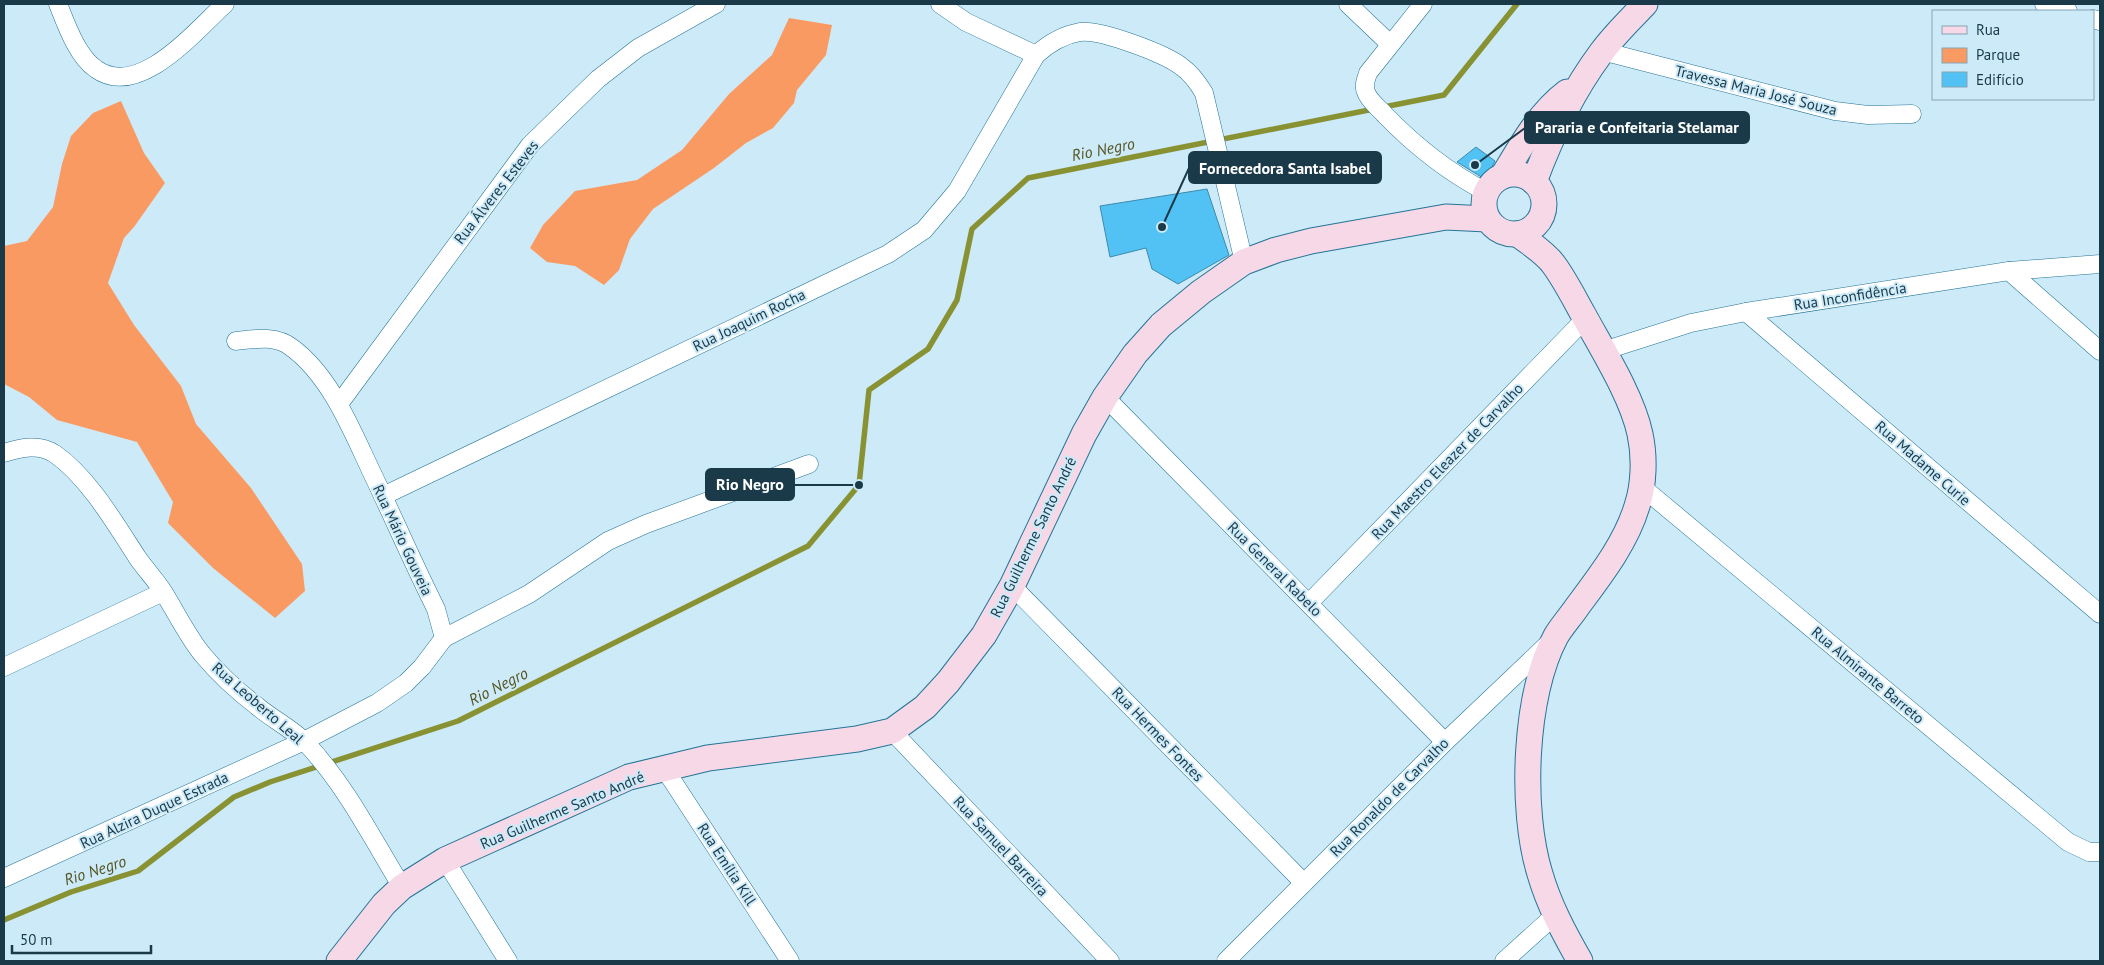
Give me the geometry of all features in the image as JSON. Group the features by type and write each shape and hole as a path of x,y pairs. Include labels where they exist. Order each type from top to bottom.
{"street":[{"path":"58,4 74,44 95,69 114,77 134,76 163,60 225,4"},
{"name":"Rua Álveres Esteves","path":"339,404 530,145 598,79 631,53 716,4"},
{"path":"940,4 966,22 1036,55 1048,44 1064,36 1083,32 1122,39 1181,65 1195,78 1204,93 1244,262"},
{"path":"1348,4 1390,44"},
{"path":"1423,4 1368,73 1364,84 1366,93 1393,124 1431,157 1490,196"},
{"path":"1534,182 1554,132 1581,81 1602,51 1644,4"},
{"path":"2044,4 2065,10"},
{"name":"Travessa Maria José Souza","path":"1602,51 1835,111 1868,114 1912,114"},
{"name":"Rua Joaquim Rocha","path":"383,496 888,254 924,230 958,191 1036,55"},
{"path":"1543,211 1538,222 1529,230 1518,234 1506,233 1495,228 1490,196 1536,124 1556,100 1581,81"},
{"path":"1490,196 1514,174 1525,176 1534,182 1543,196 1543,211 1554,264 1603,351 1630,406 1640,435 1642,487 1637,508 1619,545 1556,637 1540,679 1530,727 1527,787 1537,863 1555,915 1580,961"},
{"name":"Rua Guilherme Santo André","path":"339,961 384,904 402,887 445,860 629,777 708,758 857,739 892,731 925,707 948,682 984,635 1012,586 1084,434 1105,397 1135,354 1161,325 1201,292 1244,262 1311,241 1446,217 1490,196"},
{"path":"1518,234 1554,264"},
{"name":"Rua Inconfidência","path":"1603,351 1691,323 1746,312 2009,271 2100,264"},
{"path":"2009,271 2100,351"},
{"name":"Rua Madame Curie","path":"1746,312 2100,614"},
{"name":"Rua Maestro Eleazer de Carvalho","path":"1309,603 1585,319"},
{"name":"Rua Mário Gouveia","path":"236,342 255,338 274,339 291,346 314,369 339,404 436,609 444,638"},
{"name":"Rua General Rabelo","path":"1105,397 1445,742"},
{"name":"Rua Leoberto Leal","path":"4,453 35,447 53,453 74,470 116,524 163,592 202,654 227,680 257,706 304,741 320,760 340,787 402,887"},
{"path":"304,741 378,703 406,683 422,667 444,638 529,594 608,541 646,524 809,464"},
{"name":"Rua Almirante Barreto","path":"1642,487 2068,842 2089,852 2100,852"},
{"name":"Rua Hermes Fontes","path":"1012,586 1304,883"},
{"path":"4,667 163,592"},
{"name":"Rua Ronaldo de Carvalho","path":"1226,961 1445,742 1556,637"},
{"name":"Rua Samuel Barreira","path":"892,731 1110,961"},
{"name":"Rua Alzira Duque Estrada","path":"4,878 304,741"},
{"name":"Rua Emília Kill","path":"664,768 790,961"},
{"path":"445,860 508,961"},
{"path":"1504,961 1555,915"}],"green space":[{"path":"789,18 832,25 826,55 797,90 794,103 773,128 746,143 714,168 653,209 630,239 619,270 604,285 575,266 547,262 530,248 543,225 575,191 637,180 682,150 729,94 772,55"},
{"path":"121,101 144,153 165,183 124,238 108,283 134,325 181,386 196,424 251,488 302,564 305,591 275,618 213,568 168,523 173,502 137,442 57,420 29,397 4,384 4,246 27,241 53,207 62,164 71,136 93,113"}],"building":[{"path":"1476,147 1495,161 1490,171 1483,178 1457,162"},
{"path":"1207,189 1229,255 1178,284 1152,269 1146,248 1110,257 1100,206"}],"waterway":[{"name":"Rio Negro","path":"4,920 71,892 138,871 234,797 270,782 458,721 808,546 859,485 869,390 928,349 957,300 972,229 1028,178 1444,95 1517,4"}],"place":[{"name":"Pararia e Confeitaria Stelamar","path":"1475,165"},
{"name":"Fornecedora Santa Isabel","path":"1162,227"},
{"name":"Rio Negro","path":"859,485"}]}
